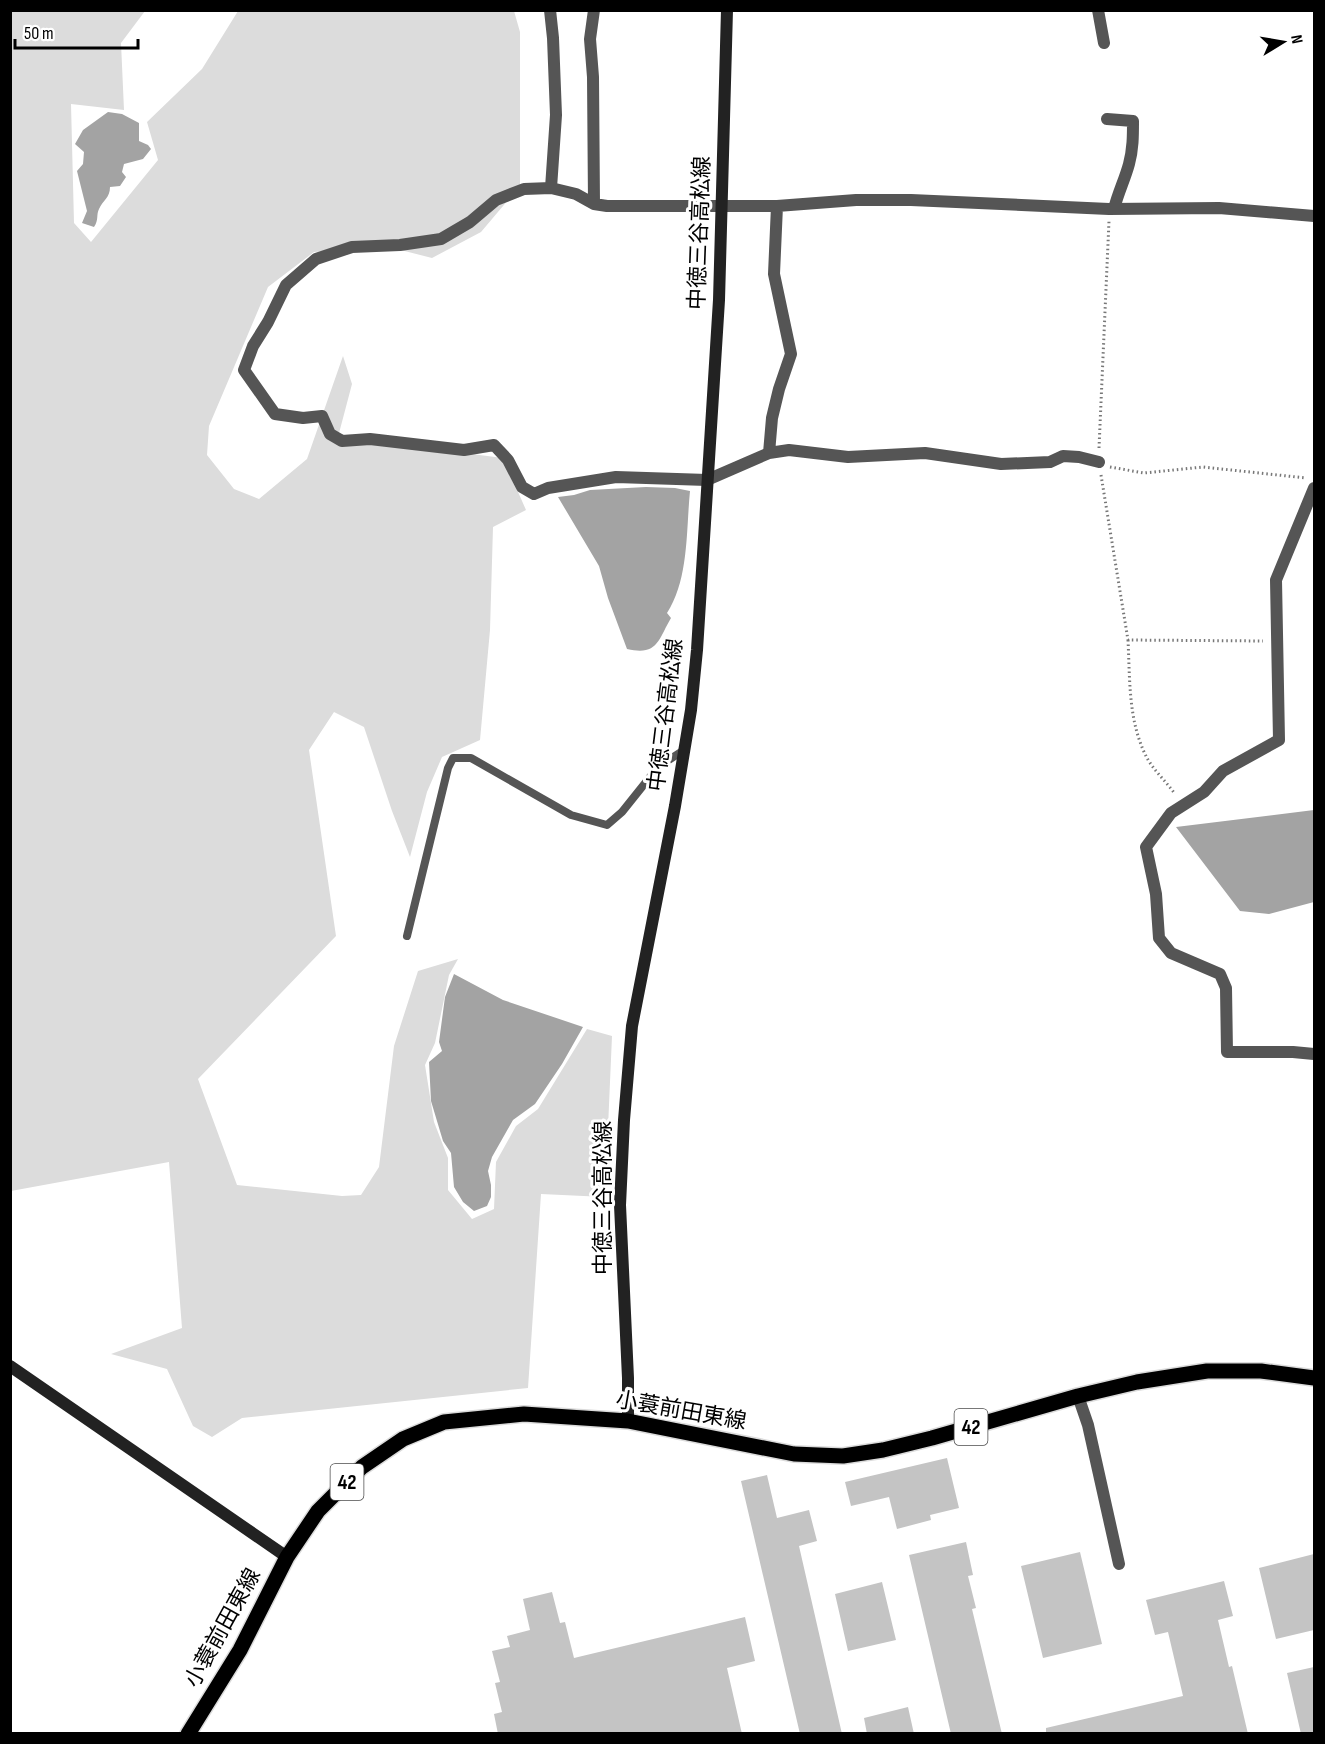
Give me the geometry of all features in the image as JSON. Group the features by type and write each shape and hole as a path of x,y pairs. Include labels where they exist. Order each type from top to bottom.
{"main road":[{"name":"中徳三谷高松線","path":"628,1421 620,1205 624,1120 632,1026 675,806 691,710 697,650 723,206 727,10"},
{"path":"10,1366 287,1557"},
{"name":"小蓑前田東線","path":"188,1734 240,1650 287,1557 318,1511 362,1467 403,1439 444,1422 524,1414 628,1421 794,1454 843,1456 884,1450 932,1438 1078,1396 1137,1382 1207,1371 1261,1371 1314,1378"}],"street":[{"path":"550,10 556,115 551,188"},
{"path":"594,10 590,39 593,77 594,204"},
{"path":"1098,10 1104,43"},
{"path":"1107,119 1133,121 1134,141 1129,165 1112,209"},
{"path":"1099,464 1079,457 1063,456 1050,462 1001,464 925,453 848,456 789,450 769,453 708,480 616,477 548,488 534,494 522,488 508,460 494,445 464,450 370,440 342,441 330,434 322,416 303,418 275,414 244,370 253,346 286,285 316,259 352,247 441,239 470,222 496,200 524,189 551,188 576,194 594,204 607,206 777,206 856,200 900,200 1112,209 1219,208 1314,216"},
{"path":"769,453 772,418 779,388 791,354 774,274 777,206"},
{"path":"1314,488 1276,580 1279,740 1223,771 1204,792 1171,813 1146,847 1156,894 1159,938 1171,953 1220,974 1226,988 1227,1052 1314,1054"},
{"path":"1078,1396 1088,1425 1119,1564"}],"lane":[{"path":"407,936 448,768 453,758 471,758 571,815 607,825 622,812 658,767 684,750"}],"path":[{"path":"1112,209 1099,464 1128,640 1131,702 1137,734 1147,758 1182,807"},
{"path":"1099,464 1144,473 1203,467 1314,478"},
{"path":"1128,640 1277,642"}],"shaded area":[{"path":"11,11 145,11 121,43 124,110 71,104 74,223 91,242 158,160 147,122 202,69 238,11 514,11 520,32 520,186 481,232 432,258 385,246 314,252 268,287 209,426 207,455 234,489 259,499 307,459 343,356 352,384 338,437 503,458 526,510 493,527 490,630 480,740 442,757 427,792 410,857 364,727 334,712 309,750 336,936 198,1079 237,1185 342,1196 361,1195 379,1167 394,1046 418,971 458,959 449,975 435,1043 425,1065 434,1122 448,1158 448,1190 472,1219 494,1209 496,1162 516,1126 538,1109 587,1029 612,1036 605,1197 541,1194 528,1388 242,1418 212,1437 193,1426 167,1369 111,1354 182,1328 169,1162 11,1191"},
{"path":"108,112 122,114 139,123 139,141 151,149 143,159 124,164 122,172 126,177 120,186 110,187 108,196 99,209 94,227 82,223 87,211 77,171 83,164 84,152 75,144 83,130"},
{"path":"646,487 690,491 683,570 674,600 667,613 671,618 656,644 651,648 637,651 627,649 599,566 558,497 590,490"},
{"path":"1314,810 1314,902 1269,914 1240,911 1176,827"},
{"path":"454,974 503,1000 583,1027 535,1104 513,1120 492,1157 488,1171 491,1197 487,1206 474,1211 463,1202 454,1187 451,1153 443,1141 431,1101 429,1062 442,1051 439,1042 445,997"}],"building":[{"path":"947,1458 959,1508 930,1515 931,1520 897,1529 889,1497 851,1506 845,1482"},
{"path":"767,1475 777,1518 809,1510 817,1541 799,1546 842,1734 800,1734 741,1481"},
{"path":"966,1542 973,1575 968,1576 976,1608 972,1609 1002,1734 951,1734 909,1555"},
{"path":"1080,1552 1102,1644 1043,1658 1021,1566"},
{"path":"1314,1554 1314,1630 1276,1639 1259,1568"},
{"path":"1224,1581 1233,1616 1218,1620 1229,1667 1232,1666 1248,1734 1046,1734 1046,1728 1183,1696 1168,1632 1155,1635 1146,1600"},
{"path":"882,1582 896,1640 848,1651 835,1594"},
{"path":"552,1592 560,1623 565,1622 574,1658 745,1617 755,1661 727,1668 742,1734 498,1734 494,1714 502,1712 495,1683 500,1682 492,1651 510,1647 507,1636 530,1630 523,1599"},
{"path":"1314,1667 1314,1734 1301,1734 1287,1673"},
{"path":"908,1707 914,1734 867,1734 864,1718"}]}
